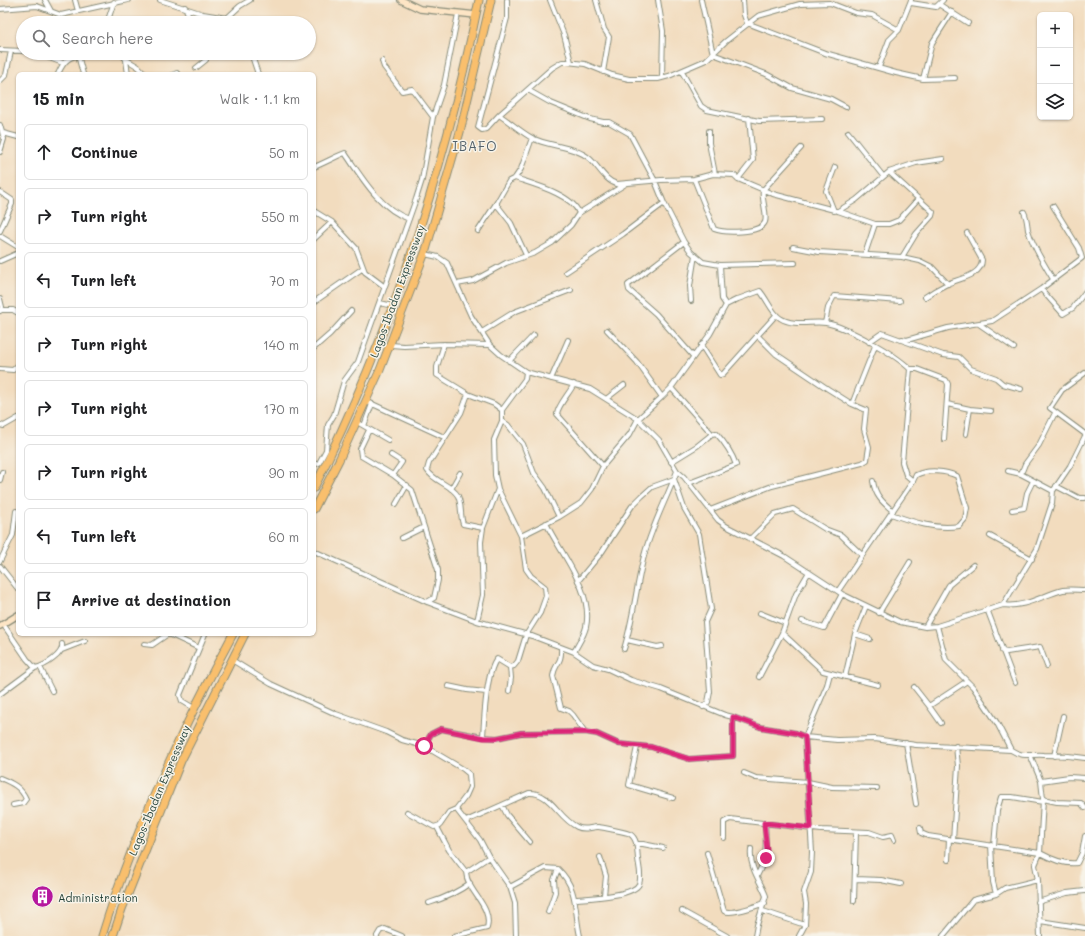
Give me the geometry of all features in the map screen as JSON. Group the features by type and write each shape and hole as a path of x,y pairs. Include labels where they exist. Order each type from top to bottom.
{"highway":[{"name":"Lagos-Ibadan Expressway","path":"316,484 351,410 410,260 445,143 462,79 479,0"},
{"name":"Lagos-Ibadan Expressway","path":"316,505 357,422 369,403 425,254 460,132 491,0"},
{"name":"Lagos-Ibadan Expressway","path":"102,936 111,907 141,827 194,708 232,636"},
{"name":"Lagos-Ibadan Expressway","path":"113,936 122,909 181,761 244,636"}],"street":[{"path":"45,0 51,11"},
{"path":"75,0 78,11"},
{"path":"0,9 37,6 61,14 128,0"},
{"path":"160,0 177,2 184,7 203,14 215,16"},
{"path":"229,16 240,6 250,0"},
{"path":"402,0 420,8 458,14 476,15"},
{"path":"507,0 507,18 488,87 478,127 479,129 486,129 499,115 556,65 562,62 584,64 603,72 629,79 662,78 698,65 758,16 800,2 835,2 856,13 878,18 899,30"},
{"path":"550,0 564,35 571,62"},
{"path":"596,0 604,29 610,37 603,72"},
{"path":"658,0 663,31 662,78"},
{"path":"701,0 713,54"},
{"path":"743,0 744,15 748,23 825,53 923,79 955,78"},
{"path":"879,67 889,40 899,30 911,1 936,7 940,5 943,0"},
{"path":"110,16 114,2"},
{"path":"940,5 968,23"},
{"path":"184,7 188,16"},
{"path":"923,79 932,43 952,12"},
{"path":"316,464 319,463 326,450 328,425 334,415 344,381 358,362 422,180 433,116 444,85 458,14"},
{"path":"0,50 16,51"},
{"path":"0,81 6,74 11,51"},
{"path":"713,54 766,74 792,88 831,99 846,107"},
{"path":"55,60 63,63"},
{"path":"59,72 63,63 68,60"},
{"path":"78,60 82,72"},
{"path":"126,60 128,72"},
{"path":"126,60 140,68 143,72"},
{"path":"196,68 206,60"},
{"path":"253,60 257,72"},
{"path":"382,61 384,67 402,91 413,90 433,116"},
{"path":"682,72 703,108 769,122 803,118 822,119"},
{"path":"528,90 551,103 585,117 598,121 609,122 630,134 655,181 664,203 684,242 703,262 720,265 795,263"},
{"path":"499,115 532,138 582,154 590,159 614,183 624,185 655,181 694,179 715,174 734,175 738,179 773,194 836,211 875,224 889,224 899,220 918,199"},
{"path":"738,179 753,160 749,118"},
{"path":"0,125 4,139 0,152"},
{"path":"709,131 709,143 715,174"},
{"path":"3,132 16,136"},
{"path":"848,132 883,176"},
{"path":"478,231 509,181 515,178 521,169 532,138"},
{"path":"694,179 712,226 718,231 738,232 762,225 766,220 762,197 763,190 801,148"},
{"path":"316,166 331,161 341,153 345,153 375,195 394,212 409,219"},
{"path":"836,211 856,200 889,172 916,163 943,159"},
{"path":"835,167 826,191 836,211"},
{"path":"889,172 918,199 931,208 932,216 916,234 902,257"},
{"path":"515,178 560,195 573,205 579,213"},
{"path":"457,284 473,281 506,263 552,244 571,225 579,213 624,185"},
{"path":"0,192 12,200 12,204 0,231"},
{"path":"496,202 511,223 526,256"},
{"path":"566,272 623,234 664,203"},
{"path":"902,339 907,340 948,328 992,321 1041,289 1082,258 1079,248 1053,206"},
{"path":"316,212 332,222 356,248 363,268 370,276 385,287"},
{"path":"1024,212 1028,220 1028,230 1037,251 1053,279"},
{"path":"316,237 332,222"},
{"path":"865,254 875,224"},
{"path":"925,297 948,284 966,277 982,265 982,260 967,233"},
{"path":"0,236 16,246"},
{"path":"684,242 628,285 629,290 656,314 693,356"},
{"path":"793,247 819,252 902,257 920,261 932,267 948,284"},
{"path":"0,261 16,254"},
{"path":"425,254 438,257 447,263 468,310 490,345 509,361 526,372 590,389 638,419 659,440 677,472 689,483 718,520 726,526 784,556 840,592 879,613 900,622 925,627 937,626 987,609 1003,605 1021,605 1064,590 1085,590"},
{"path":"691,301 690,286 695,255"},
{"path":"720,265 722,299 726,305"},
{"path":"316,301 363,268"},
{"path":"1041,289 1063,314 1073,308 1085,292"},
{"path":"482,332 514,312 571,290"},
{"path":"521,536 559,517 581,503 588,496 603,466 630,434 638,419 671,388 710,334 726,305 760,291 776,315 781,319 798,323 825,323 854,333 902,361 910,369 917,369 946,380 948,384 944,439"},
{"path":"825,323 828,308 834,296 900,301"},
{"path":"0,299 2,303 1,311 16,313"},
{"path":"380,303 393,306"},
{"path":"316,346 330,334 351,311"},
{"path":"701,345 720,375 727,370 776,315"},
{"path":"979,324 1014,348"},
{"path":"607,330 637,362 662,397"},
{"path":"869,342 882,332 943,355 959,357 971,369 996,378 1003,384 1021,389"},
{"path":"509,361 534,335"},
{"path":"710,510 772,486 842,467 854,466 867,460 868,447 864,429 866,410 852,404 776,354 757,335"},
{"path":"551,379 568,340"},
{"path":"444,344 437,367 437,375 468,394 494,404 502,410"},
{"path":"391,345 490,345"},
{"path":"852,404 875,346"},
{"path":"0,369 13,370 16,367"},
{"path":"910,369 902,462 906,475 912,481"},
{"path":"510,667 514,666 518,661 526,635 540,613 546,591 526,569 521,536 498,489 495,475 494,440 502,421 502,410 525,379 526,372"},
{"path":"1003,605 1032,559 1043,535 1052,503 1053,491 1070,466 1085,435 1050,408 1062,390 1085,373"},
{"path":"574,384 568,396 561,404 557,414 603,466"},
{"path":"606,399 624,385"},
{"path":"671,388 712,434"},
{"path":"468,394 461,413 444,437 443,443 429,462 427,470 430,475 451,489 459,498 463,524 483,528"},
{"path":"364,426 369,403 444,437"},
{"path":"947,404 970,409 991,411"},
{"path":"966,434 970,409"},
{"path":"1020,474 1025,464 1039,445 1055,413"},
{"path":"0,426 4,426 16,419"},
{"path":"502,421 508,425 523,444 534,473 545,488 559,517"},
{"path":"357,422 388,440"},
{"path":"369,430 360,449 361,456 407,485 414,496 438,570 438,580 434,598 427,602"},
{"path":"671,462 697,446 712,434 716,433 723,440 733,456 736,465 689,483"},
{"path":"391,454 402,462 393,475"},
{"path":"1008,471 1020,474 1053,491"},
{"path":"0,480 2,472"},
{"path":"624,649 643,559 653,530 677,472"},
{"path":"802,621 824,628 840,592 862,555 892,513 916,475 928,472 940,472 957,476 960,479 967,508 965,520 959,526 946,527 918,524 892,513 876,493 873,481"},
{"path":"451,489 460,473"},
{"path":"578,581 602,552 632,506 652,487 674,479"},
{"path":"674,479 684,508 699,534 711,609 706,622 710,692 708,702 703,706"},
{"path":"1012,510 1024,508 1027,493 1034,481"},
{"path":"396,504 407,485"},
{"path":"1056,486 1079,498 1085,498"},
{"path":"477,621 483,595 480,549 483,528 498,489"},
{"path":"750,539 775,514 793,509 825,529 841,535 862,555"},
{"path":"0,561 13,535 16,511"},
{"path":"546,523 556,544 569,561 578,581 586,606 587,619 585,632 574,652"},
{"path":"402,538 424,527"},
{"path":"990,536 1032,559"},
{"path":"316,552 427,602 477,621 532,636 574,652 593,664 608,669 631,680 661,689 725,715 760,727 796,733 805,737 837,740 875,739 906,743 1011,750"},
{"path":"879,613 910,562"},
{"path":"925,627 949,585 973,565"},
{"path":"0,566 16,586"},
{"path":"759,677 782,633 796,594 809,572"},
{"path":"845,677 855,634 866,606"},
{"path":"987,609 1015,683"},
{"path":"760,613 785,623"},
{"path":"16,616 2,625 26,659 38,668 52,691"},
{"path":"937,626 946,660 967,681 997,723 1011,750 1018,755 1031,757 1043,755 1085,758"},
{"path":"782,633 823,671 878,685"},
{"path":"855,634 870,639"},
{"path":"144,644 152,645 166,636"},
{"path":"173,636 200,648"},
{"path":"194,708 182,701 180,695 204,636"},
{"path":"627,640 657,647 662,646"},
{"path":"62,650 86,641"},
{"path":"0,694 60,654 62,644"},
{"path":"1002,652 1040,647 1047,666"},
{"path":"561,648 562,658 553,671 561,708 573,715 585,732"},
{"path":"484,738 486,692 492,665 497,659 510,667"},
{"path":"232,660 271,684 336,714 386,732 402,740 424,746 463,769 469,774 470,787 456,809 449,812 437,827"},
{"path":"509,692 511,678 510,667"},
{"path":"799,936 805,925 805,888 810,882 812,872 811,828 805,737 827,685 830,674"},
{"path":"929,706 967,681"},
{"path":"448,686 486,692"},
{"path":"914,687 941,723"},
{"path":"1054,756 1063,716"},
{"path":"424,746 431,734 441,729 484,738 497,738 521,733 585,732 597,734 614,742 637,747 651,747 689,759 733,756 733,717"},
{"path":"906,743 916,804"},
{"path":"948,860 958,766 956,746"},
{"path":"637,747 629,785 673,798"},
{"path":"1031,757 1041,781 1043,800 1040,853 1035,865 1038,880 1040,936"},
{"path":"744,773 756,778 808,782 832,787 877,788"},
{"path":"1041,781 1069,777 1085,778"},
{"path":"0,778 16,785 26,800 23,803 13,805"},
{"path":"466,821 529,793 540,794 552,803 560,814 576,827 589,829 597,827 630,833 635,839 636,844 640,878 637,887 634,890 624,893 576,899"},
{"path":"996,894 992,882 992,846 997,810 1001,797 1081,803 1085,808"},
{"path":"502,805 507,815 530,842"},
{"path":"456,809 480,840 489,857 510,887 515,903 516,936"},
{"path":"407,812 424,822 437,827 449,850 466,872 470,883 484,908 488,919 487,928 454,936"},
{"path":"724,838 724,825 726,820 869,832 883,837 892,835 894,840"},
{"path":"757,876 766,858 767,850 764,823"},
{"path":"920,828 923,834 1040,853 1051,859 1068,863 1076,863 1082,853 1085,836"},
{"path":"854,901 856,879 856,832"},
{"path":"636,844 663,848"},
{"path":"751,849 750,860 766,896 755,936"},
{"path":"707,853 724,911 727,913 765,903"},
{"path":"600,856 606,876 604,895"},
{"path":"466,872 489,857"},
{"path":"510,887 539,870 552,868 558,869 569,884 576,899 576,916 580,936"},
{"path":"548,912 555,892 554,880 558,869"},
{"path":"856,879 881,880 901,884"},
{"path":"943,936 972,900 996,894 1005,888 1038,880"},
{"path":"429,903 447,898 460,891 470,883"},
{"path":"1038,902 1067,893 1085,891"},
{"path":"682,911 727,936"},
{"path":"762,911 805,925"},
{"path":"1040,921 1085,928"},
{"path":"377,936 380,931 386,928 397,935 402,936"}],"place":[{"name":"Administration","path":"42,897"}],"district":[{"name":"IBAFO","path":"475,145"}],"route":[{"path":"424,746 431,734 436,730 441,729 447,729 474,737 484,738 497,738 521,733 585,732 597,734 609,741 619,744 637,747 651,747 689,759 733,756 733,717 760,727 796,733 805,737 811,828 764,823 767,850 766,858"}]}
